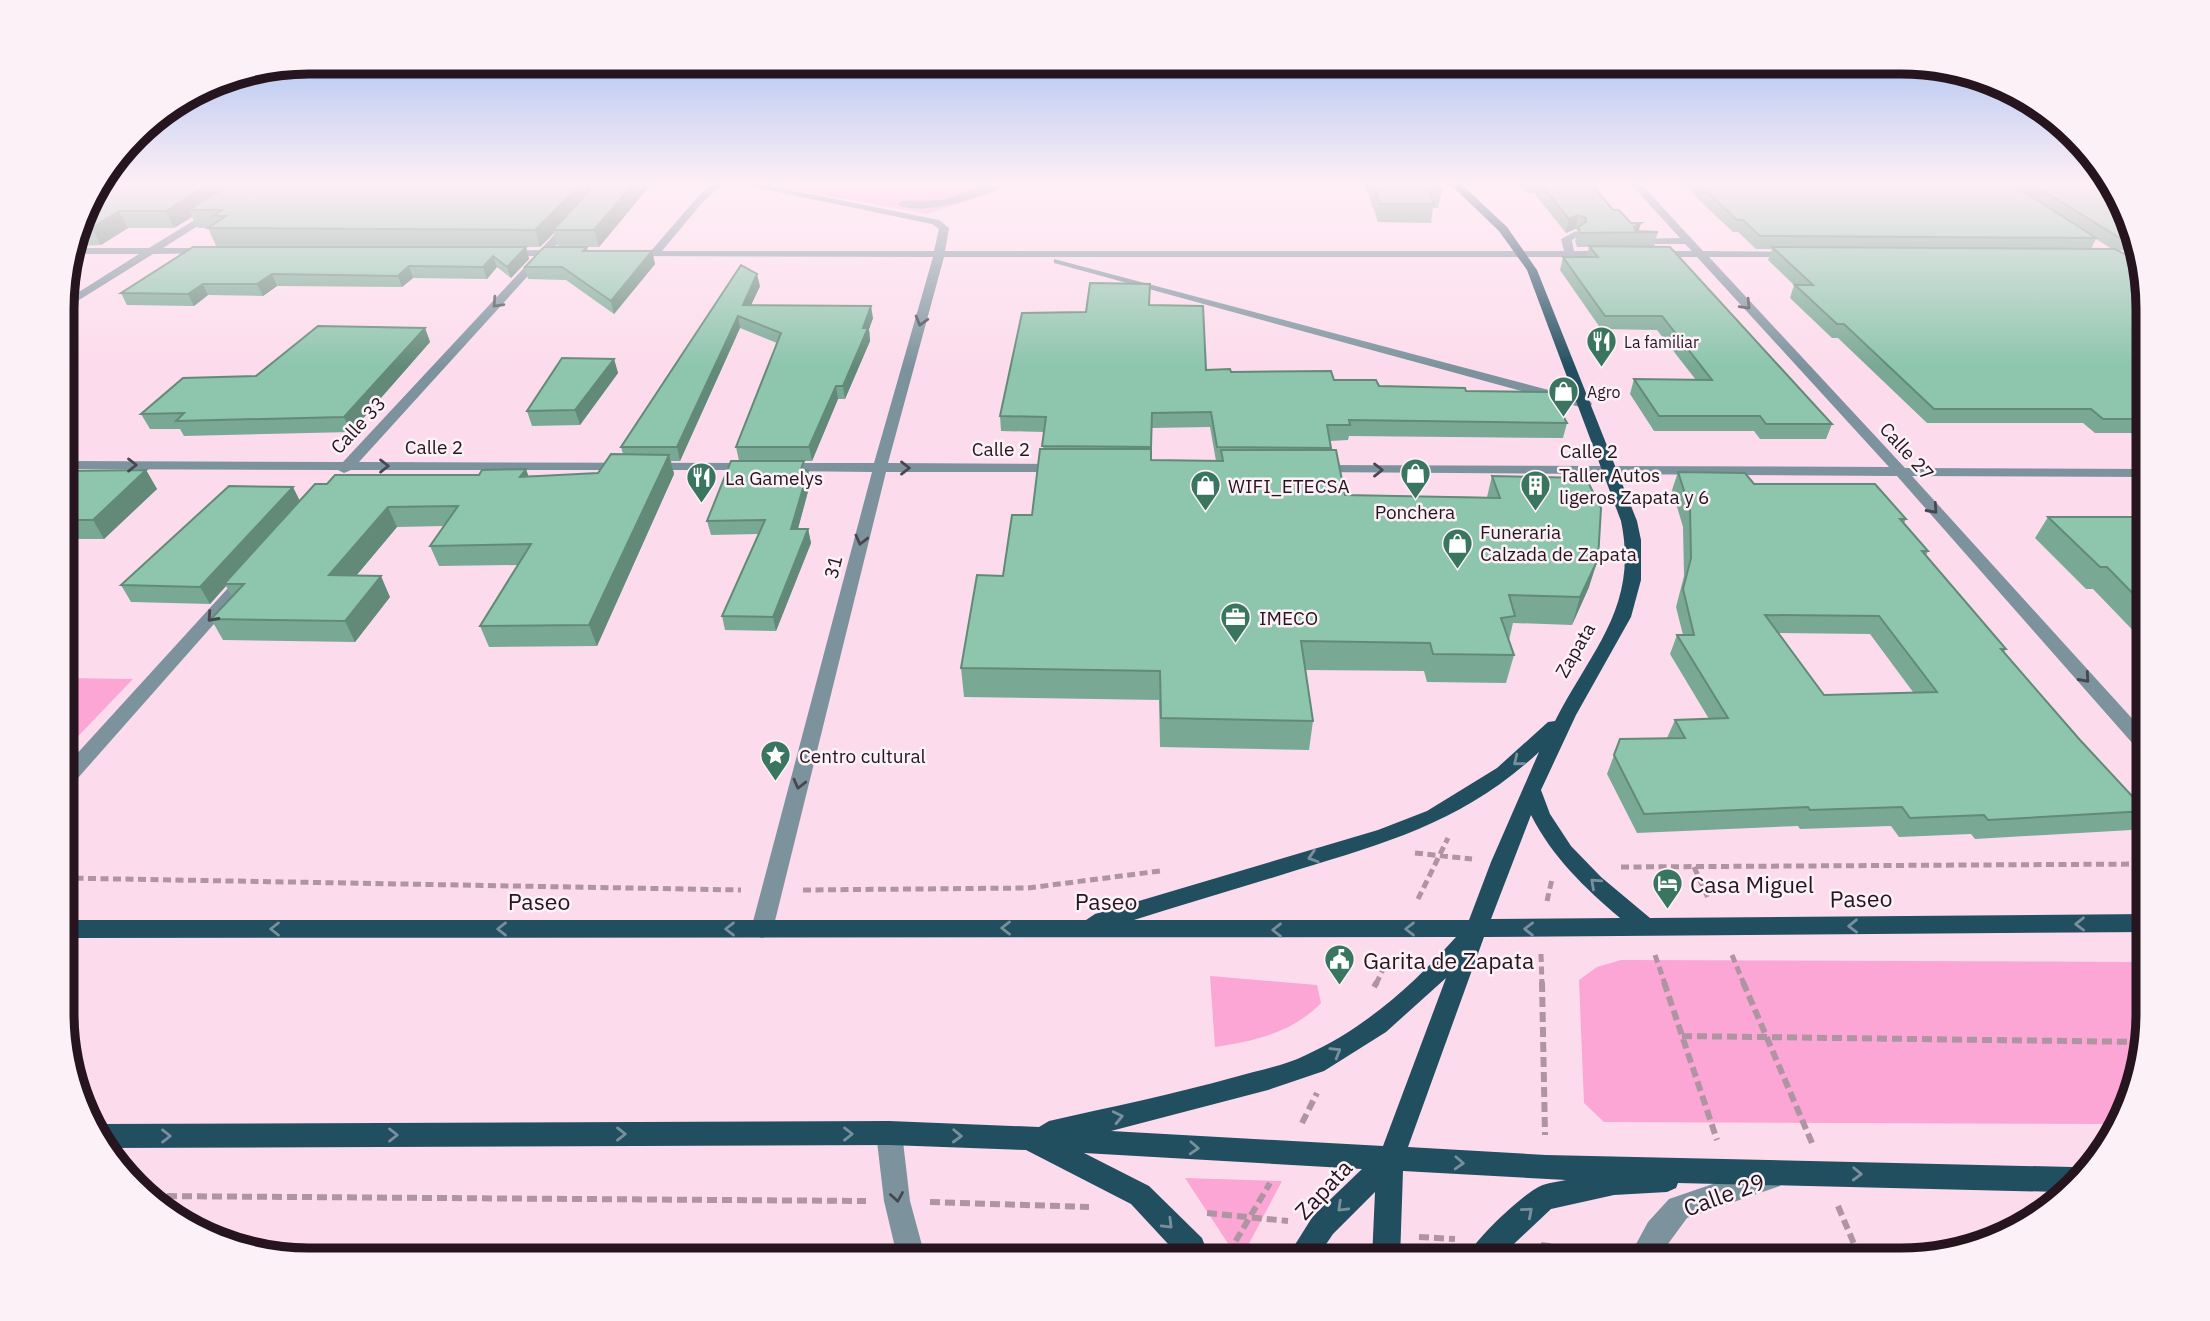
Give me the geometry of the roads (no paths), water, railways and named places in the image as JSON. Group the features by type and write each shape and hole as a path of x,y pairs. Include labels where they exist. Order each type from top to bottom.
{"main road":[{"name":"Zapata","path":"1388,1247 1391,1160 1476,929 1501,862 1567,715 1613,637 1630,598 1633,540 1629,521 1532,270 1514,244"},
{"path":"1074,929 1384,836 1434,816 1504,773 1567,715"},
{"path":"1532,791 1539,817 1560,850 1646,928"},
{"name":"Paseo","path":"74,929 1540,929 2136,923"},
{"path":"1028,1138 1214,1094 1313,1064 1339,1050 1416,991 1446,964 1476,929"},
{"path":"109,1136 889,1133 1028,1138 1546,1167 1727,1169 2066,1180"},
{"path":"1028,1138 1140,1195 1191,1247"},
{"name":"Zapata","path":"1308,1247 1323,1225 1391,1160"},
{"path":"1491,1247 1544,1198 1614,1182 1788,1171"}],"street":[{"path":"75,300 162,244"},
{"name":"Calle 33","path":"328,486 552,244"},
{"path":"654,254 663,244"},
{"name":"31","path":"762,929 880,468 941,244"},
{"path":"612,254 1522,253 1568,244"},
{"path":"1577,244 1621,248 1662,244"},
{"name":"Calle 27","path":"1689,244 1900,471 2136,735"},
{"path":"81,251 221,251"},
{"path":"487,253 571,253"},
{"path":"1634,254 1808,254"},
{"path":"1034,255 1585,404"},
{"name":"Calle 2","path":"74,465 1073,468"},
{"name":"Calle 2","path":"1295,469 2136,473"},
{"path":"74,770 255,568"},
{"path":"889,1133 897,1201 909,1248"},
{"name":"Calle 29","path":"1651,1247 1678,1208 1788,1171"}],"place":[{"name":"La familiar","path":"1601,369"},
{"name":"Agro","path":"1564,419"},
{"name":"Ponchera","path":"1415,500"},
{"name":"La Gamelys","path":"702,505"},
{"name":"WIFI_ETECSA","path":"1205,513"},
{"name":"Taller Autos ligeros Zapata y 6","path":"1536,513"},
{"name":"Funeraria Calzada de Zapata","path":"1457,570"},
{"name":"IMECO","path":"1236,645"},
{"name":"Centro cultural","path":"776,783"},
{"name":"Casa Miguel","path":"1667,911"},
{"name":"Garita de Zapata","path":"1340,987"}]}
